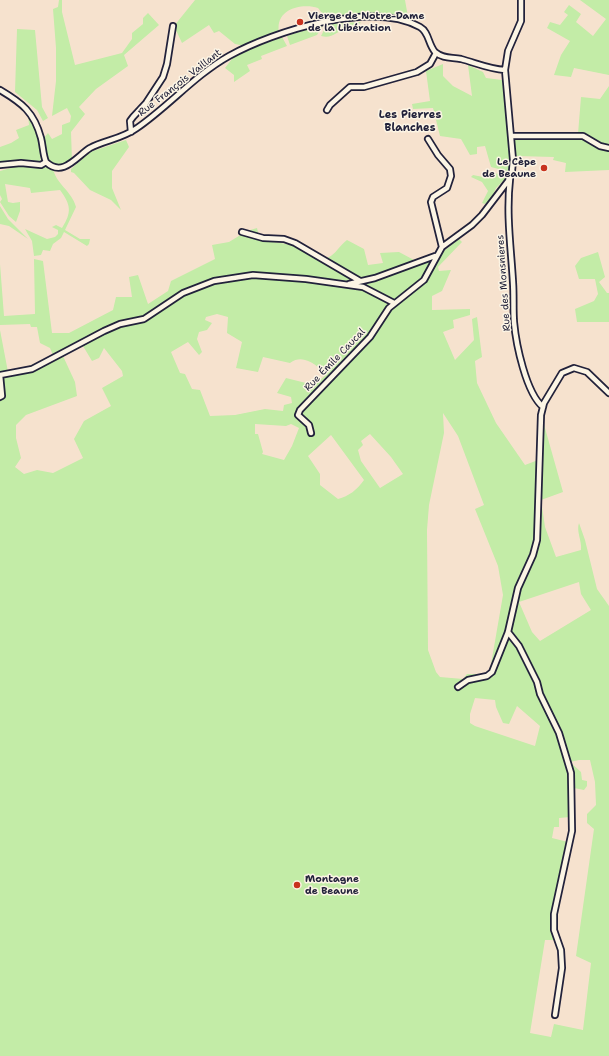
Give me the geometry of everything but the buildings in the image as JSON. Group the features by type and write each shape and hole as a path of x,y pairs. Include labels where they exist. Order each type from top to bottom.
{"street":[{"path":"347,285 375,278 435,256 442,247 479,218 505,185 510,176 514,160 505,70 506,56 521,21 521,0"},
{"name":"Rue François Vaillant","path":"46,162 53,166 66,167 93,146 131,132 206,72 229,56 296,28 317,22 376,16 399,18 423,29 436,52"},
{"path":"131,132 130,121 146,103 163,77 170,47 172,26"},
{"path":"327,110 330,105 350,87 364,87 417,72 430,64 436,52 445,57 462,59 482,66 505,70"},
{"path":"0,90 20,102 31,115 41,139 46,162 41,165 21,163 0,165"},
{"path":"512,136 583,136 600,146 609,148"},
{"path":"428,139 451,172 451,180 447,188 433,197 431,202 442,247"},
{"name":"Rue des Monsnieres","path":"510,176 509,231 514,322 520,355 531,388 537,401 543,407"},
{"path":"242,232 263,238 284,239 295,243 360,281"},
{"name":"Rue Émile Caucal","path":"311,433 309,425 298,415 300,410 370,337 394,303 420,284 428,275 435,256"},
{"path":"0,397 2,396 0,375 32,368 120,324 144,319 183,294 214,281 253,275 306,279 363,287 394,303"},
{"path":"458,687 468,680 487,676 492,672 508,632 518,588 533,555 537,540 541,415 543,407 562,373 574,368 586,372 609,393"},
{"path":"508,632 518,646 537,682 540,694 559,733 572,773 572,831 554,914 554,930 561,950 562,968 555,1016"}],"green space":[{"path":"59,0 62,0 62,12 75,65 122,53 132,39 132,33 143,24 143,18 148,13 159,25 124,55 128,66 96,89 79,107 85,114 71,132 72,161 58,165 53,164 50,161 44,138 48,133 52,139 62,134 62,125 70,122 71,116 67,108 52,116 56,81 56,48 53,9 58,7"},
{"path":"195,0 405,0 408,17 383,13 325,17 318,8 305,6 298,7 285,13 279,24 279,32 245,46 235,44 219,31 214,33 209,25 182,43 174,26"},
{"path":"580,0 609,0 609,75 574,68 571,77 554,75 561,55 570,41 547,28 550,22 560,25 568,15 564,12 569,5 581,14 576,22 593,36 606,19"},
{"path":"361,23 345,28 334,35 328,37 321,36 327,24"},
{"path":"324,24 317,35 290,45 287,36"},
{"path":"17,29 35,30 42,107 48,118 43,121 37,110 15,92"},
{"path":"282,37 287,46 261,56 262,59 247,65 250,71 234,82 234,75 225,68 235,55"},
{"path":"443,64 443,76 453,86 472,96 468,65 483,72 486,78 502,80 512,160 510,172 491,167 485,146 477,147 477,154 470,155 461,139 440,136 433,108 413,109 412,104 430,101 426,71"},
{"path":"609,86 609,146 591,137 578,134 581,97 600,99"},
{"path":"28,114 39,137 41,150 40,162 0,163 0,147 19,138 16,130 29,125"},
{"path":"585,139 600,149 609,150 609,170 565,172 566,163 553,160 554,157 516,156 514,140"},
{"path":"126,140 129,147 112,171 112,188 121,210 111,200 90,190 74,173 71,172 71,169 90,152"},
{"path":"22,165 53,168 54,173 71,196 76,207 65,230 80,239 90,239 87,246 64,232 61,238 53,244 50,251 43,250 41,255 34,256 32,241 25,229 47,239 55,237 58,234 58,230 52,227 56,225 62,228 69,213 69,209 68,204 60,190 31,193 30,188 5,184 8,202 20,202 20,211 16,222 9,216 0,202 2,199 0,195 0,171"},
{"path":"489,172 508,176 496,188 491,199 485,204 482,203 488,191 482,182 471,177 473,175 483,177"},
{"path":"0,206 8,219 28,239 9,226 0,224"},
{"path":"257,228 260,241 286,244 305,251 321,260 330,257 347,240 364,249 368,265 383,263 380,253 399,252 414,260 440,254 459,239 462,242 438,267 439,271 451,270 442,291 432,296 432,310 470,309 470,315 453,320 454,328 443,332 455,360 474,340 472,319 477,317 482,357 475,361 477,383 496,423 525,465 538,460 543,421 563,492 541,500 545,527 556,557 581,550 578,529 579,523 585,540 597,589 609,606 609,1056 0,1056 0,330 8,372 25,368 53,355 50,348 40,343 37,327 31,327 30,324 0,325 0,264 4,316 35,314 34,259 43,261 52,333 69,333 113,310 116,297 132,297 129,277 138,275 148,304 168,291 171,281 215,259 212,245 229,242 247,231","holes":["217,314 228,317 227,333 242,342 236,368 258,372 263,357 290,363 300,359 314,364 327,374 314,385 286,378 277,393 291,397 292,403 284,405 283,411 265,409 235,415 210,416 200,390 192,389 185,374 180,373 171,352 188,342 199,355 202,352 197,339 199,332 207,330 212,323 205,320 206,317","83,346 92,361 99,358 104,348 122,371 123,376 102,388 111,406 84,421 74,439 83,458 53,473 37,470 24,474 15,467 21,458 16,438 16,425 26,415 77,396 75,382 63,356 66,353","443,413 458,436 484,505 475,509 498,566 503,595 490,670 487,674 467,674 463,679 440,677 436,672 428,650 427,530 429,505 444,433","255,424 286,426 291,424 299,428 292,446 284,460 262,454 263,452 258,434 255,434","370,434 391,457 403,474 380,488 361,461 358,450 363,445 361,441","331,435 364,480 359,487 346,496 338,499 320,485 320,474 308,456","579,582 581,594 591,610 540,641 532,632 519,602","475,698 495,700 496,707 503,723 509,724 517,706 540,726 535,746 470,723 470,714","590,760 595,782 596,805 587,814 587,823 594,829 576,956 591,963 583,1030 554,1024 551,1037 530,1033 545,940 554,940 552,916 553,903 568,842 552,838 554,827 559,827 559,818 570,817 569,787 584,790 587,786 587,781 582,780 581,772 570,762"]},
{"path":"598,252 605,277 599,282 607,293 609,293 609,322 577,322 575,309 594,301 598,294 595,279 579,279 575,266 581,258"}],"place":[{"name":"Vierge de Notre-Dame de la Libération","path":"300,22"},
{"name":"Le Cèpe de Beaune","path":"544,168"},
{"name":"Montagne de Beaune","path":"297,885"}],"district":[{"name":"Les Pierres Blanches","path":"410,121"}]}
